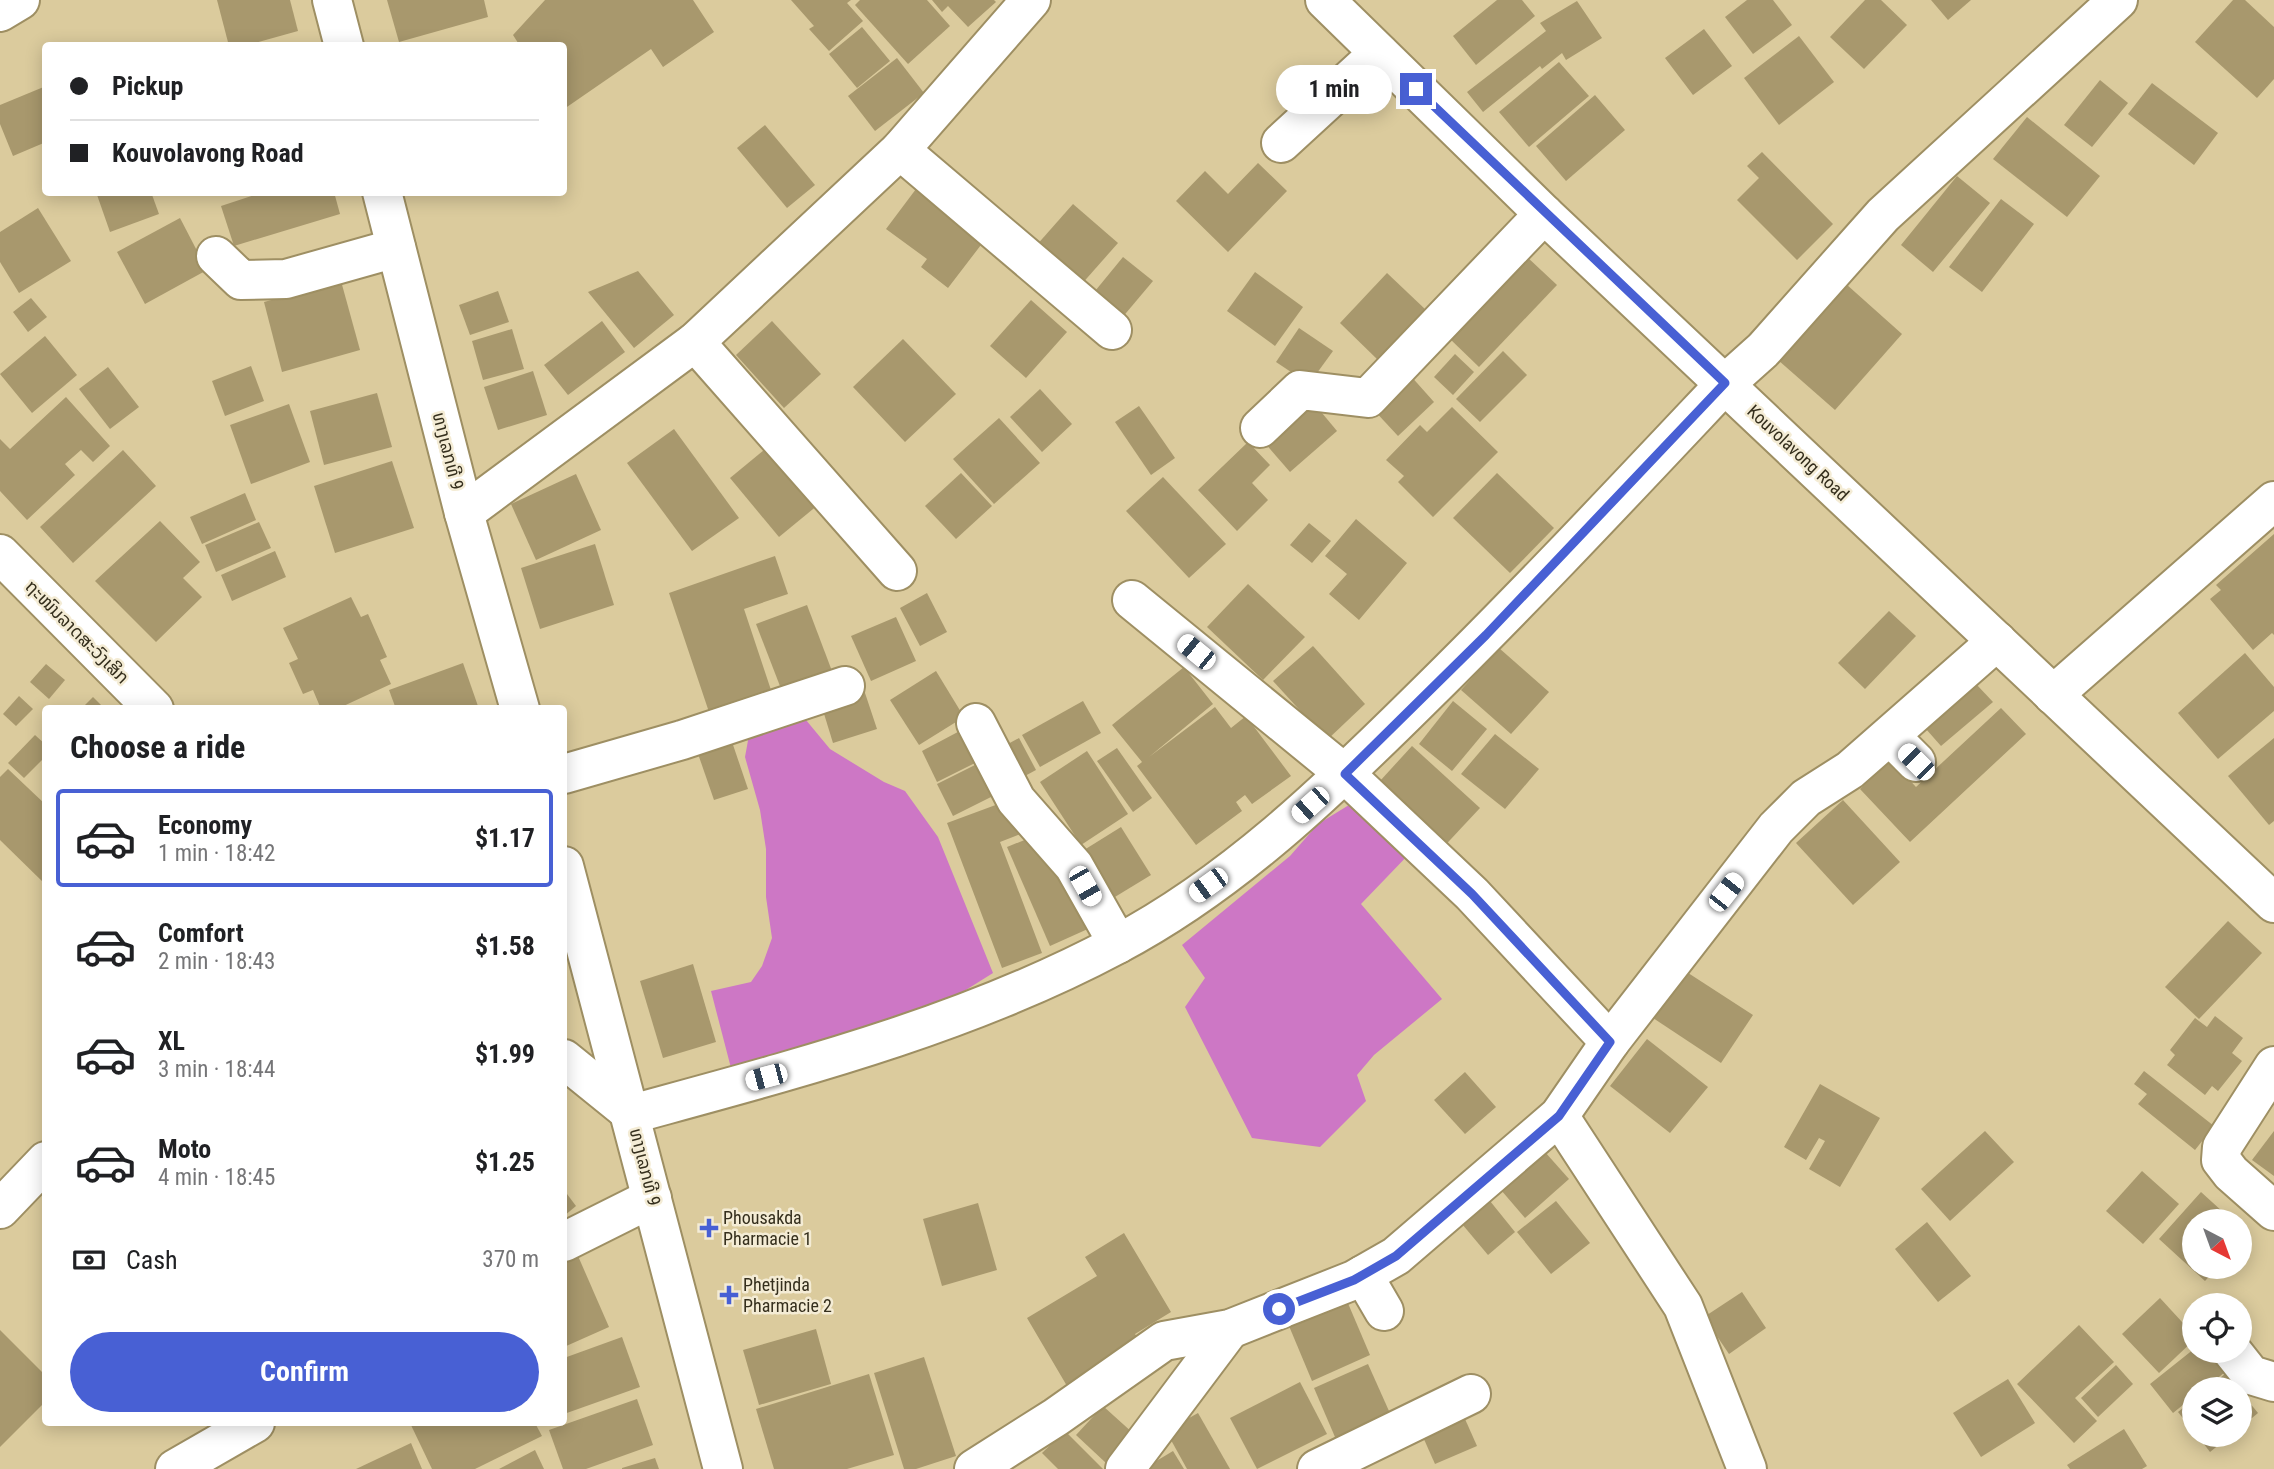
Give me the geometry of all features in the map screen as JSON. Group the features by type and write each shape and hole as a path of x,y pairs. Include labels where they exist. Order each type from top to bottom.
{"street":[{"path":"0,12 20,0"},
{"path":"332,0 343,42"},
{"path":"464,513 695,342 900,150 1031,0"},
{"name":"Kouvolavong Road","path":"1325,0 1544,214 2274,903"},
{"path":"567,1061 632,1114 847,1055 1019,990 1118,944 1186,902 1275,836 1345,774 1486,635 1725,383 1763,350 1883,215 2118,0"},
{"path":"1281,143 1379,53"},
{"path":"900,150 1112,330"},
{"name":"ທາງເລກທີ 9","path":"383,196 464,513 519,705"},
{"path":"1259,428 1300,390 1368,398 1544,214"},
{"path":"216,256 241,280 286,279 396,248"},
{"path":"695,342 897,570"},
{"path":"2053,695 2274,501"},
{"name":"ຖະໜົນລາດສະວົງເສິກ","path":"0,554 151,705"},
{"path":"1132,600 1345,774 1472,894 1610,1042"},
{"path":"974,1469 1056,1417 1164,1341 1230,1329 1363,1275 1396,1256 1559,1116 1610,1042 1776,828 1806,798 1850,770 1903,749 1997,641"},
{"path":"567,773 682,740 845,686"},
{"path":"976,723 1016,800 1074,866 1118,944"},
{"name":"ທາງເລກທີ 9","path":"567,877 632,1114 723,1469"},
{"path":"2274,1066 2222,1147 2221,1160 2231,1173 2274,1211"},
{"path":"1559,1116 1683,1306 1749,1468"},
{"path":"0,1209 42,1165"},
{"path":"567,1240 652,1198"},
{"path":"1363,1275 1384,1311"},
{"path":"1125,1469 1230,1329"},
{"path":"2242,1363 2252,1375 2274,1382"},
{"path":"1317,1469 1471,1394"},
{"path":"175,1469 250,1426"}],"shaded area":[{"path":"801,714 830,749 884,782 905,791 938,837 993,973 961,993 810,1046 731,1068 711,991 751,982 762,966 772,938 766,897 766,849 760,810 745,757 749,735"},
{"path":"1363,803 1412,851 1361,904 1442,999 1374,1055 1357,1075 1366,1101 1320,1147 1252,1138 1185,1007 1205,978 1182,945 1290,856 1318,824 1349,805"}],"building":[{"path":"217,0 290,0 298,31 258,42 228,42"},
{"path":"387,0 484,0 488,17 399,42"},
{"path":"545,0 693,0 714,32 663,67 651,49 567,107 567,42 517,42 513,35"},
{"path":"791,0 851,0 847,3 863,21 829,51 809,29 814,26"},
{"path":"860,0 927,0 950,26 908,64 855,5"},
{"path":"932,0 996,2 968,27 948,6 942,12"},
{"path":"1497,0 1522,0 1535,16 1476,65 1453,36"},
{"path":"1747,0 1773,0 1792,25 1753,54 1725,17"},
{"path":"1865,0 1881,0 1907,25 1864,69 1830,37"},
{"path":"1931,0 1971,0 1948,20"},
{"path":"2233,0 2245,0 2274,27 2274,79 2257,98 2195,42"},
{"path":"1577,1 1602,38 1566,60 1562,53 1542,69 1540,66 1483,112 1467,92 1546,31 1540,23"},
{"path":"862,27 890,61 857,88 829,54"},
{"path":"1704,29 1732,66 1693,95 1665,58"},
{"path":"1799,36 1834,82 1779,125 1744,78"},
{"path":"897,58 924,93 875,131 848,96"},
{"path":"1559,62 1589,96 1529,147 1499,112"},
{"path":"2100,80 2128,103 2092,147 2064,125"},
{"path":"2152,83 2218,133 2194,165 2128,114"},
{"path":"42,88 42,144 13,156 0,124 0,105"},
{"path":"1595,95 1625,130 1566,181 1536,146"},
{"path":"2027,117 2100,176 2067,217 1993,159"},
{"path":"765,125 815,185 787,208 737,148"},
{"path":"1762,152 1833,224 1797,260 1737,200 1759,178 1747,166"},
{"path":"1258,163 1287,191 1228,252 1176,201 1205,171 1228,194"},
{"path":"1957,176 1990,203 1933,272 1901,245"},
{"path":"916,189 984,241 948,288 921,267 927,259 886,229"},
{"path":"97,196 152,196 159,214 110,232"},
{"path":"252,196 335,196 340,214 234,246 221,206"},
{"path":"2001,199 2034,224 1982,292 1949,267"},
{"path":"1073,204 1118,243 1080,286 1035,247"},
{"path":"38,208 71,261 19,293 0,262 0,232"},
{"path":"180,218 207,270 145,304 117,252"},
{"path":"1526,256 1557,285 1479,367 1449,338"},
{"path":"1123,257 1153,281 1121,319 1091,296"},
{"path":"638,271 674,315 634,348 588,292"},
{"path":"1255,272 1303,307 1275,346 1227,311"},
{"path":"1387,273 1426,310 1379,361 1340,323"},
{"path":"341,281 360,350 282,372 264,302"},
{"path":"1846,284 1902,334 1835,410 1778,360"},
{"path":"498,291 509,322 470,335 459,305"},
{"path":"31,298 47,317 28,332 13,312"},
{"path":"1031,300 1067,332 1026,378 990,346"},
{"path":"602,321 625,352 568,395 544,365"},
{"path":"772,321 821,374 784,408 736,355"},
{"path":"1299,328 1333,351 1309,384 1276,362"},
{"path":"512,329 524,369 483,380 472,341"},
{"path":"45,336 77,375 32,413 0,374"},
{"path":"903,339 956,394 905,442 853,387"},
{"path":"1503,351 1527,375 1480,422 1456,399"},
{"path":"1455,354 1474,372 1453,395 1434,377"},
{"path":"251,366 264,401 225,416 212,381"},
{"path":"108,367 139,407 110,429 79,389"},
{"path":"533,371 547,415 498,430 484,387"},
{"path":"1409,374 1434,402 1398,436 1372,408"},
{"path":"1040,389 1072,424 1042,452 1010,417"},
{"path":"377,393 392,447 324,465 310,411"},
{"path":"66,397 110,446 93,462 81,450 65,464 75,475 27,520 0,491 0,439 10,449"},
{"path":"1312,401 1337,431 1290,472 1264,442"},
{"path":"289,404 310,462 251,484 230,425"},
{"path":"1139,406 1175,458 1151,475 1115,422"},
{"path":"1452,407 1498,452 1433,517 1398,482 1404,476 1386,460 1420,425 1427,432"},
{"path":"999,418 1040,463 994,504 953,459"},
{"path":"674,429 739,518 692,551 627,463"},
{"path":"775,441 824,500 779,537 730,478"},
{"path":"1248,442 1270,465 1252,483 1268,500 1237,531 1198,490"},
{"path":"123,450 156,486 73,563 40,527"},
{"path":"392,461 414,528 335,553 314,486"},
{"path":"961,473 992,506 956,539 925,506"},
{"path":"1497,473 1554,528 1510,573 1453,518"},
{"path":"576,474 601,530 536,560 511,504"},
{"path":"1163,477 1226,544 1189,578 1126,511"},
{"path":"245,493 256,520 202,544 190,517"},
{"path":"1356,519 1407,563 1359,620 1329,594 1347,574 1325,556"},
{"path":"160,521 200,562 183,578 202,597 156,642 95,581"},
{"path":"259,522 271,548 216,572 205,545"},
{"path":"1309,523 1331,541 1312,563 1290,545"},
{"path":"2274,534 2274,635 2272,633 2253,650 2210,599 2221,590 2216,585"},
{"path":"595,544 614,605 540,629 521,568"},
{"path":"275,551 286,577 232,601 221,575"},
{"path":"775,556 788,594 744,609 774,699 712,721 669,593"},
{"path":"1248,584 1305,637 1263,680 1207,627"},
{"path":"927,593 947,632 920,646 900,608"},
{"path":"351,597 361,617 368,614 387,657 380,660 391,684 346,705 319,705 313,690 303,694 289,663 298,659 283,628"},
{"path":"807,605 835,679 785,699 756,624"},
{"path":"1889,611 1916,636 1865,689 1838,663"},
{"path":"896,617 916,661 871,681 851,636"},
{"path":"1313,646 1365,704 1327,740 1273,681"},
{"path":"1499,648 1549,692 1511,734 1461,690"},
{"path":"2245,653 2274,687 2274,711 2218,759 2178,713"},
{"path":"463,663 478,705 395,705 389,690"},
{"path":"46,664 65,680 49,699 30,682"},
{"path":"1184,667 1213,704 1149,757 1215,707 1231,728 1246,716 1291,776 1252,804 1245,795 1236,802 1242,811 1196,845 1137,766 1142,762 1112,725"},
{"path":"936,671 964,717 919,745 890,700"},
{"path":"1977,685 1993,702 1941,746 1926,729"},
{"path":"864,690 877,729 833,743 821,704"},
{"path":"19,696 33,709 16,726 3,714"},
{"path":"93,697 101,705 85,705"},
{"path":"1083,701 1101,733 1040,767 1022,735"},
{"path":"1453,701 1487,729 1452,771 1419,744"},
{"path":"2001,708 2026,734 1910,842 1860,789 1891,760 1916,787"},
{"path":"971,725 987,757 937,782 922,751"},
{"path":"1495,734 1539,769 1505,809 1461,774"},
{"path":"35,735 42,741 42,760 24,778 8,763"},
{"path":"730,736 748,789 714,800 696,748"},
{"path":"1019,738 1036,770 1012,783 995,751"},
{"path":"2274,738 2274,821 2269,825 2228,776"},
{"path":"1412,746 1480,808 1436,855 1369,793"},
{"path":"1117,748 1152,798 1133,812 1097,761"},
{"path":"1087,751 1128,814 1081,845 1040,782"},
{"path":"987,759 1003,791 953,816 937,784"},
{"path":"8,769 42,801 42,881 0,840 0,777"},
{"path":"1843,800 1900,862 1853,905 1796,843"},
{"path":"1001,803 1028,831 1000,842 1042,953 1002,968 947,823"},
{"path":"1121,827 1151,875 1105,903 1076,855"},
{"path":"1032,837 1070,880 1090,928 1050,946 1007,847"},
{"path":"2228,921 2262,953 2199,1019 2165,987"},
{"path":"693,964 716,1042 663,1058 640,981"},
{"path":"1682,969 1753,1015 1721,1063 1650,1016"},
{"path":"2215,1016 2243,1038 2232,1053 2242,1061 2218,1091 2212,1086 2205,1095 2167,1065 2175,1055 2170,1050 2195,1018 2207,1027"},
{"path":"1647,1039 1708,1087 1670,1133 1610,1086"},
{"path":"2144,1071 2214,1126 2195,1150 2138,1104 2147,1094 2134,1084"},
{"path":"1465,1072 1496,1107 1465,1134 1434,1100"},
{"path":"1820,1084 1880,1118 1840,1187 1809,1169 1825,1141 1819,1138 1806,1160 1784,1147"},
{"path":"1985,1131 2014,1162 1950,1221 1921,1189"},
{"path":"2274,1131 2274,1176 2252,1160"},
{"path":"1545,1152 1569,1179 1525,1218 1501,1190"},
{"path":"2142,1171 2179,1204 2143,1244 2106,1211"},
{"path":"2201,1192 2220,1209 2186,1209"},
{"path":"567,1194 576,1206 567,1214"},
{"path":"1490,1201 1515,1232 1488,1255 1462,1224"},
{"path":"1556,1201 1590,1243 1551,1274 1517,1232"},
{"path":"978,1203 997,1270 942,1286 923,1219"},
{"path":"2182,1213 2182,1260 2159,1239"},
{"path":"1927,1222 1971,1276 1938,1302 1895,1249"},
{"path":"1124,1233 1171,1312 1135,1334 1140,1341 1067,1386 1027,1318 1097,1276 1085,1257"},
{"path":"578,1256 609,1327 567,1346 567,1261"},
{"path":"1742,1292 1766,1328 1729,1354 1704,1317"},
{"path":"2160,1298 2182,1322 2182,1351 2159,1373 2122,1334"},
{"path":"1347,1301 1370,1355 1312,1381 1289,1326"},
{"path":"2079,1325 2114,1362 2075,1398 2097,1421 2074,1443 2017,1384"},
{"path":"816,1329 831,1384 759,1405 743,1350"},
{"path":"0,1330 42,1372 42,1405 0,1447"},
{"path":"622,1337 640,1387 567,1413 567,1357"},
{"path":"924,1357 956,1456 916,1469 904,1469 874,1373"},
{"path":"2182,1359 2182,1363 2218,1363 2225,1372 2219,1377 2182,1377 2182,1406 2173,1413 2150,1384"},
{"path":"1368,1364 1393,1420 1338,1444 1314,1388"},
{"path":"2116,1365 2133,1384 2098,1417 2081,1398"},
{"path":"869,1374 894,1455 847,1469 774,1469 756,1409"},
{"path":"2008,1379 2035,1423 1981,1457 1953,1413"},
{"path":"1300,1382 1327,1434 1257,1469 1230,1418"},
{"path":"637,1399 653,1445 586,1469 563,1469 549,1430 567,1426 567,1424"},
{"path":"1103,1406 1134,1434 1106,1463 1076,1435"},
{"path":"2252,1406 2258,1413 2252,1418"},
{"path":"1461,1410 1477,1446 1435,1464 1419,1428"},
{"path":"1198,1413 1230,1469 1187,1469 1166,1431"},
{"path":"411,1426 537,1426 542,1436 475,1469 432,1469"},
{"path":"2124,1429 2147,1466 2142,1469 2070,1469 2067,1465"},
{"path":"1065,1431 1103,1469 1058,1469 1042,1453"},
{"path":"411,1443 422,1469 356,1469"},
{"path":"535,1450 544,1469 499,1469"},
{"path":"1173,1451 1184,1469 1143,1469"},
{"path":"655,1458 659,1469 622,1469 622,1468"}],"place":[{"name":"Phousakda Pharmacie 1","path":"709,1228"},
{"name":"Phetjinda Pharmacie 2","path":"729,1295"}],"route":[{"path":"1279,1309 1354,1280 1396,1256 1559,1116 1610,1042 1472,894 1345,774 1486,635 1725,383 1544,214 1416,89"}]}
